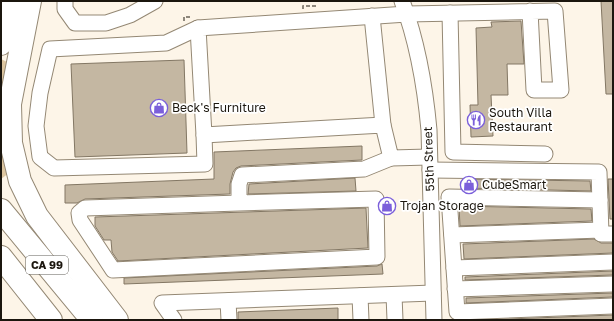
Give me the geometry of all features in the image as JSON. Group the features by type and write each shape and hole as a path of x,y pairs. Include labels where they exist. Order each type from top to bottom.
{"highway":[{"path":"1,44 9,22 10,1"},
{"path":"30,1 10,104 11,143 20,181 37,216 118,320"},
{"name":"CA 99","path":"1,210 92,320"},
{"name":"CA 99","path":"1,257 51,320"},
{"path":"1,279 42,320"}],"street":[{"path":"65,1 65,9 75,23 106,23 130,15 155,1"},
{"path":"198,28 205,164 54,168 40,157 36,126 40,92 50,49 166,43 198,28 372,16 404,8 450,13 530,11 555,11 561,90 534,90 530,11"},
{"name":"55th Street","path":"404,8 419,57 428,116 434,316"},
{"path":"450,13 453,152"},
{"path":"372,16 383,125 391,158"},
{"path":"428,116 452,116"},
{"path":"204,135 383,125"},
{"path":"430,160 453,152 545,154"},
{"path":"239,203 239,184 242,175 364,169 391,158 599,172 600,200 607,232 452,235"},
{"path":"457,312 449,197 600,200"},
{"path":"376,198 377,257 113,270 80,220 79,213 85,208 239,203 376,198"},
{"path":"454,268 613,262"},
{"path":"455,289 613,284"},
{"path":"174,320 162,303 433,293"},
{"path":"394,295 395,320"},
{"path":"360,296 361,320"},
{"path":"228,301 229,320"},
{"path":"434,316 457,312 613,306"}],"shaded area":[{"path":"1,59 9,63 9,173 1,179"}],"building":[{"path":"601,1 613,1 613,94 606,94"},
{"path":"521,21 524,64 507,64 508,95 491,95 493,136 471,137 470,105 478,105 476,28 492,27 491,22"},
{"path":"184,60 187,153 75,157 71,64"},
{"path":"362,146 362,160 241,166 236,168 233,172 230,184 230,194 85,199 77,203 65,203 65,185 214,179 214,152"},
{"path":"355,178 356,191 248,194 249,184"},
{"path":"464,179 590,181 591,191 464,188"},
{"path":"608,179 613,179 613,219 610,219"},
{"path":"459,206 591,209 592,221 460,226"},
{"path":"366,208 368,248 118,261 112,252 111,240 104,240 95,226 95,217"},
{"path":"594,239 601,243 613,243 613,253 464,259 463,244"},
{"path":"382,264 383,274 124,284 124,278 377,266"},
{"path":"613,271 613,275 465,280 465,277"},
{"path":"613,293 613,297 466,303 466,298"},
{"path":"338,308 338,320 238,320 238,312"},
{"path":"613,315 613,320 483,320"}],"place":[{"name":"Beck's Furniture","path":"159,108"},
{"name":"South Villa Restaurant","path":"476,120"},
{"name":"CubeSmart","path":"469,185"},
{"name":"Trojan Storage","path":"387,206"}]}
